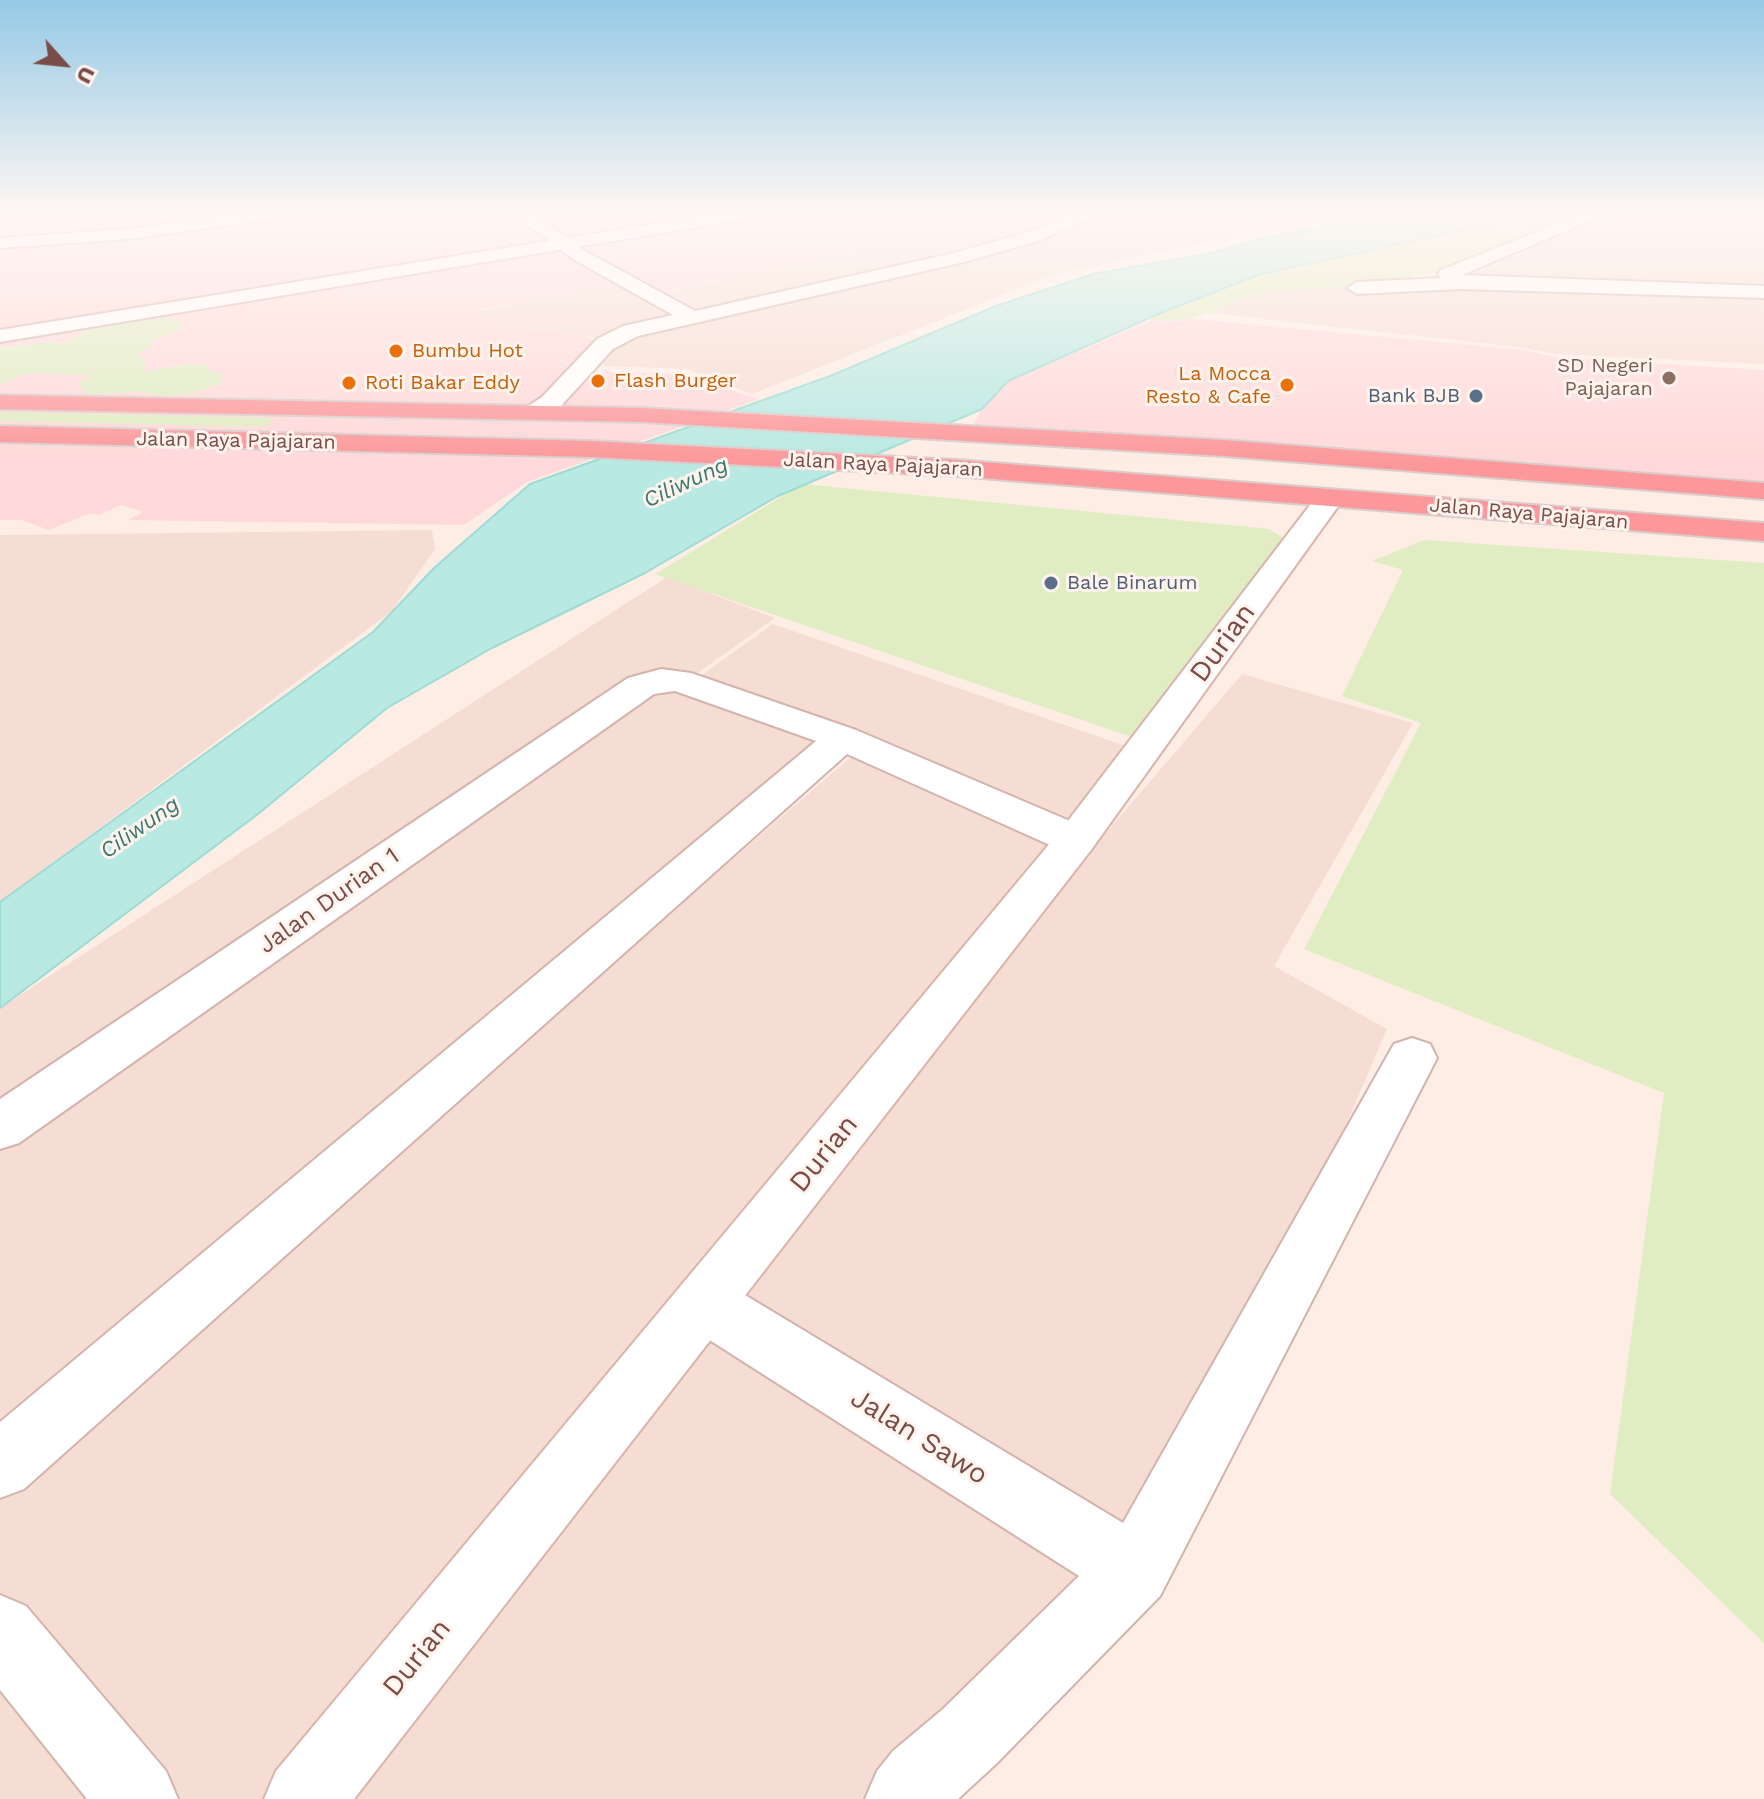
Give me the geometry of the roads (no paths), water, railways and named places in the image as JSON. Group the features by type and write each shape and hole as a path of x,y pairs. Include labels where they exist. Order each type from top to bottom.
{"highway":[{"name":"Jalan Raya Pajajaran","path":"0,402 642,415 1224,448 1762,493"},
{"path":"308,443 342,409"},
{"name":"Jalan Raya Pajajaran","path":"0,434 591,449 956,468 1764,532"}],"street":[{"path":"0,336 251,296"},
{"path":"653,296 691,317"},
{"path":"536,412 551,402 613,339 631,331 786,296"},
{"name":"Durian","path":"304,1799 1076,840 1330,498"},
{"name":"Jalan Durian 1","path":"0,1127 641,686 661,680 679,680 843,738"},
{"path":"0,1465 843,738 1076,840"},
{"path":"905,1799 921,1779 970,1736 1135,1571 1412,1058"},
{"name":"Jalan Sawo","path":"704,1303 1135,1571"},
{"path":"0,1632 138,1799"}],"water":[{"name":"Ciliwung","path":"1026,296 1204,296 1008,381 982,409 778,496 645,573 492,648 387,708 258,814 0,1008 0,902 373,632 434,568 530,484 830,376"}],"place":[{"name":"Bumbu Hot","path":"396,351"},
{"name":"SD Negeri Pajajaran","path":"1669,378"},
{"name":"Flash Burger","path":"598,381"},
{"name":"Roti Bakar Eddy","path":"349,383"},
{"name":"La Mocca Resto & Cafe","path":"1287,385"},
{"name":"Bank BJB","path":"1476,396"},
{"name":"Bale Binarum","path":"1051,583"}]}
